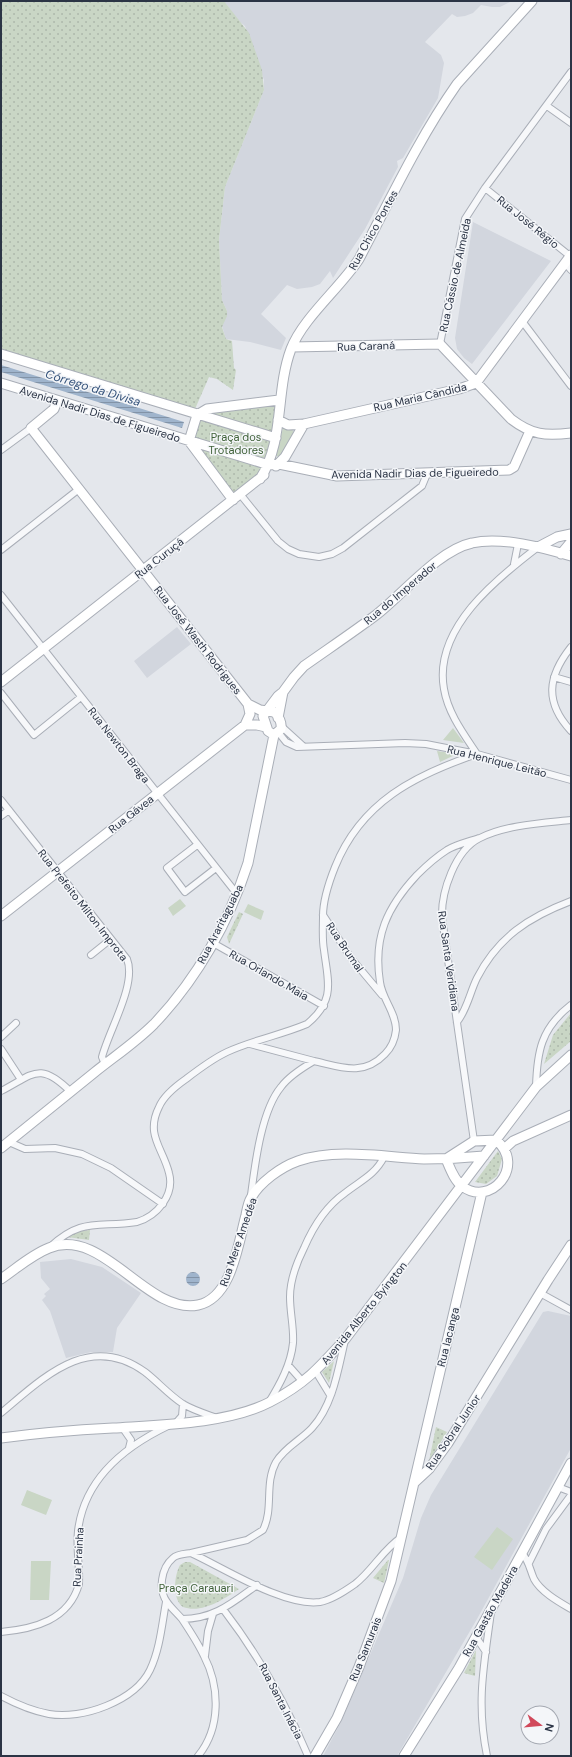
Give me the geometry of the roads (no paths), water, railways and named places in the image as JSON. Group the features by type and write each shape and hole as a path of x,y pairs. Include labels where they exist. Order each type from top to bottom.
{"street":[{"name":"Rua Chico Pontes","path":"260,479 268,465 276,438 279,400 285,367 292,347 300,332 348,276 359,259 427,132 453,89 532,1"},
{"name":"Rua Cássio de Almeida","path":"571,72 485,188 465,219 440,344 511,419 530,431 553,435 571,433"},
{"path":"547,106 571,123"},
{"name":"Rua José Régio","path":"485,188 569,261"},
{"name":"Rua Maria Cândida","path":"278,420 292,426 304,424 458,389 476,383 569,261"},
{"path":"522,321 571,386"},
{"name":"Rua Caraná","path":"292,347 440,344"},
{"path":"1,354 276,438"},
{"name":"Avenida Nadir Dias de Figueiredo","path":"1,383 268,465 279,464 337,476 509,470 514,467 530,431"},
{"path":"279,400 207,409 197,415 189,441 237,497 278,541 288,549 300,554 318,557 332,554 353,542 422,486 427,474"},
{"path":"1,450 54,409 57,401"},
{"name":"Rua Curuçá","path":"1,682 279,464 304,424"},
{"name":"Rua José Wasth Rodrigues","path":"31,428 248,704 274,712 278,728"},
{"path":"1,550 79,489"},
{"path":"50,1247 72,1230 82,1226 126,1224 144,1220 156,1212 163,1204 168,1194 170,1175 155,1138 154,1119 159,1106 166,1096 179,1084 226,1052 308,1024 324,1006 329,983 324,948 323,915 330,879 339,856 351,835 380,803 421,776 438,767 477,754 458,725 448,705 444,689 442,672 445,654 451,637 464,616 514,564 538,547 557,537 571,534"},
{"name":"Rua do Imperador","path":"268,711 294,676 304,666 376,615 450,552 474,542 490,541 538,547 571,556"},
{"path":"561,554 571,542"},
{"path":"514,564 518,544"},
{"name":"Rua Newton Braga","path":"1,595 237,894"},
{"path":"571,647 563,658 554,677 552,696 555,710 571,730"},
{"path":"554,677 571,682"},
{"name":"Rua do Imperador","path":"278,728 283,692"},
{"path":"1,693 34,735 81,697"},
{"path":"248,704 250,714 245,725 278,728"},
{"path":"266,727 263,716 268,711"},
{"name":"Rua Gávea","path":"1,916 245,725"},
{"name":"Rua Henrique Leitão","path":"278,728 281,738 291,745 426,744 477,754 571,780"},
{"name":"Rua Araritaguaba","path":"1,1148 133,1043 154,1024 196,972 213,943 237,894 248,863 278,728"},
{"name":"Rua Prefeito Milton Improta","path":"1,800 127,959 130,974 129,982 103,1053 102,1060 106,1064"},
{"path":"1,816 9,810"},
{"path":"249,1043 314,1061 353,1069 371,1065 382,1057 390,1047 396,1030 392,1011 383,996 380,981 378,944 381,931 395,902 406,887 434,859 457,845 508,829 571,820"},
{"name":"Rua Santa Veridiana","path":"474,1141 442,918 443,898 451,872 461,857 478,838"},
{"path":"197,845 167,868 185,892 216,868"},
{"path":"457,1022 462,1016 476,979 485,962 498,946 514,930 532,917 571,901"},
{"name":"Rua Brumal","path":"323,915 351,958 383,996"},
{"path":"91,955 111,939"},
{"name":"Rua Orlando Maia","path":"213,943 324,1006"},
{"path":"536,1087 537,1067 543,1038 555,1019 571,1005"},
{"path":"1,1037 16,1023"},
{"path":"1,1049 20,1078"},
{"name":"Avenida Alberto Byington","path":"1,1438 47,1432 173,1424 217,1418 250,1410 269,1403 303,1382 316,1372 346,1338 536,1087 571,1055"},
{"path":"250,1199 259,1148 268,1112 274,1098 288,1079 314,1061"},
{"path":"1,1091 20,1078 33,1073 48,1075 55,1078 71,1092"},
{"path":"504,1149 513,1141 571,1115"},
{"path":"505,1128 506,1134 513,1141"},
{"path":"496,1140 507,1154 508,1164 504,1178 492,1189 482,1192 472,1190 462,1185 446,1159 474,1141 496,1140"},
{"path":"9,1142 26,1149 55,1148 82,1154 111,1168 163,1204"},
{"name":"Rua Mere Amedéa","path":"1,1279 50,1247 64,1245 78,1246 90,1250 108,1260 161,1297 179,1304 196,1306 214,1299 225,1285 250,1199 262,1184 282,1169 298,1161 336,1154 446,1159 484,1156"},
{"path":"269,1403 288,1365 293,1342 291,1288 294,1270 304,1247 318,1220 344,1193 374,1173 384,1157"},
{"name":"Rua Iacanga","path":"415,1482 482,1192"},
{"name":"Rua Sobral Junior","path":"415,1482 429,1469 448,1443 571,1245"},
{"path":"540,1293 571,1310"},
{"path":"1,1696 32,1710 51,1715 68,1715 103,1708 139,1686 151,1669 158,1648 166,1602 162,1587 165,1570 174,1557 246,1540 263,1530 269,1517 270,1485 276,1462 281,1455 316,1423 321,1416 330,1396 346,1338"},
{"path":"1,1413 60,1367 83,1358 98,1356 113,1358 138,1367 183,1404 217,1418"},
{"path":"288,1365 303,1382"},
{"path":"316,1372 330,1396"},
{"path":"173,1424 182,1416 183,1404"},
{"name":"Rua Prainha","path":"1,1632 29,1628 47,1622 62,1613 72,1601 78,1584 78,1532 89,1494 105,1470 129,1448 173,1424"},
{"path":"122,1427 131,1440 129,1448"},
{"name":"Rua Gastão Madeira","path":"404,1756 450,1683 571,1463"},
{"path":"191,1553 257,1585 294,1600 311,1603 322,1602 332,1598 354,1584 374,1567 390,1545 402,1537 415,1482"},
{"path":"529,1563 546,1529 571,1493 558,1486"},
{"path":"551,1500 564,1503"},
{"name":"Rua Samurais","path":"315,1756 337,1718 375,1627 391,1581 402,1537"},
{"path":"209,1561 209,1554 213,1547"},
{"path":"522,1553 529,1563 537,1584 545,1592 571,1609"},
{"path":"182,1619 197,1618 214,1614 257,1585"},
{"path":"166,1602 182,1619 204,1656 215,1686 215,1718 207,1741 198,1756"},
{"name":"Rua Santa Inácia","path":"223,1609 250,1644 275,1685 308,1756"},
{"path":"487,1756 480,1700 492,1609"},
{"path":"204,1656 208,1631 214,1614"},
{"path":"476,1637 486,1652"}],"water":[{"path":"1,365 184,422 182,428 1,372"},
{"path":"190,1272 196,1272 200,1276 200,1282 196,1286 190,1286 186,1282 186,1276"}],"water label":[{"name":"Córrego da Divisa","path":"93,388"}],"park label":[{"name":"Praça dos Trotadores","path":"236,443"},
{"name":"Praça Carauari","path":"196,1588"}]}
